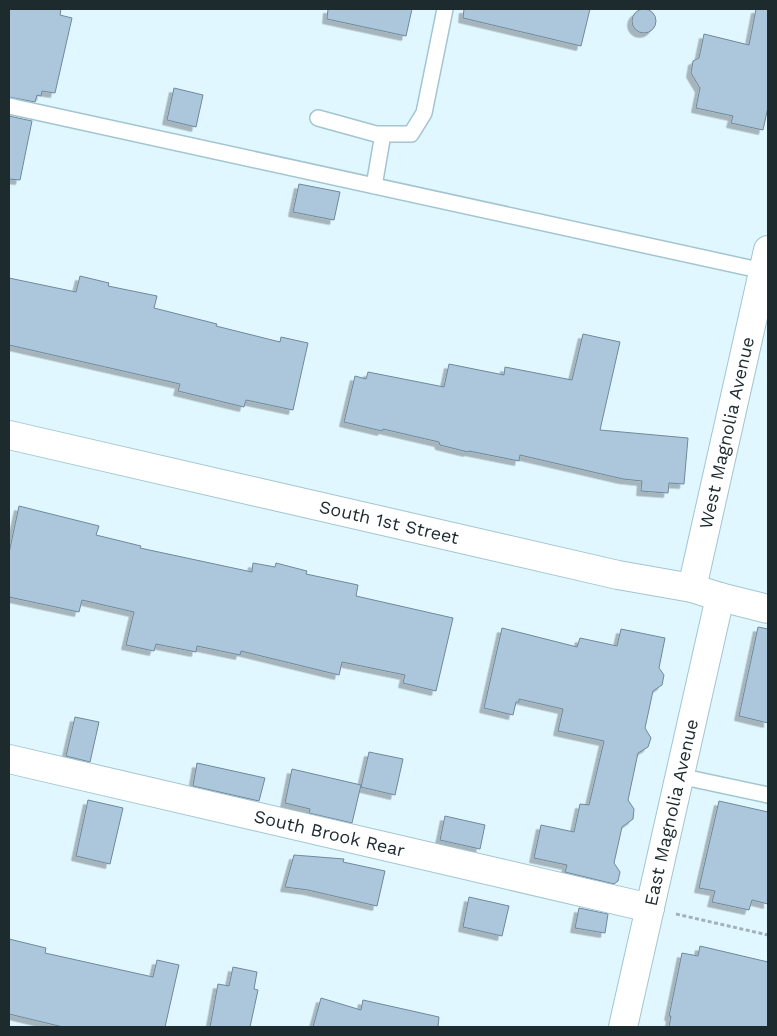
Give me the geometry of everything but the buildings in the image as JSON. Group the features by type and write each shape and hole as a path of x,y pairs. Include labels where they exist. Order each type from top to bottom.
{"street":[{"name":"West Magnolia Avenue","path":"692,588 767,264"},
{"name":"South 1st Street","path":"9,435 618,575 692,588 768,609"},
{"name":"East Magnolia Avenue","path":"623,1027 720,597"},
{"name":"South Brook Rear","path":"9,759 650,908"}],"lane":[{"path":"318,118 376,134 411,134 424,113 445,9"},
{"path":"9,106 374,186 767,264"},
{"path":"374,186 383,134"},
{"path":"680,776 768,795"}],"path":[{"path":"695,918 768,934"}]}
